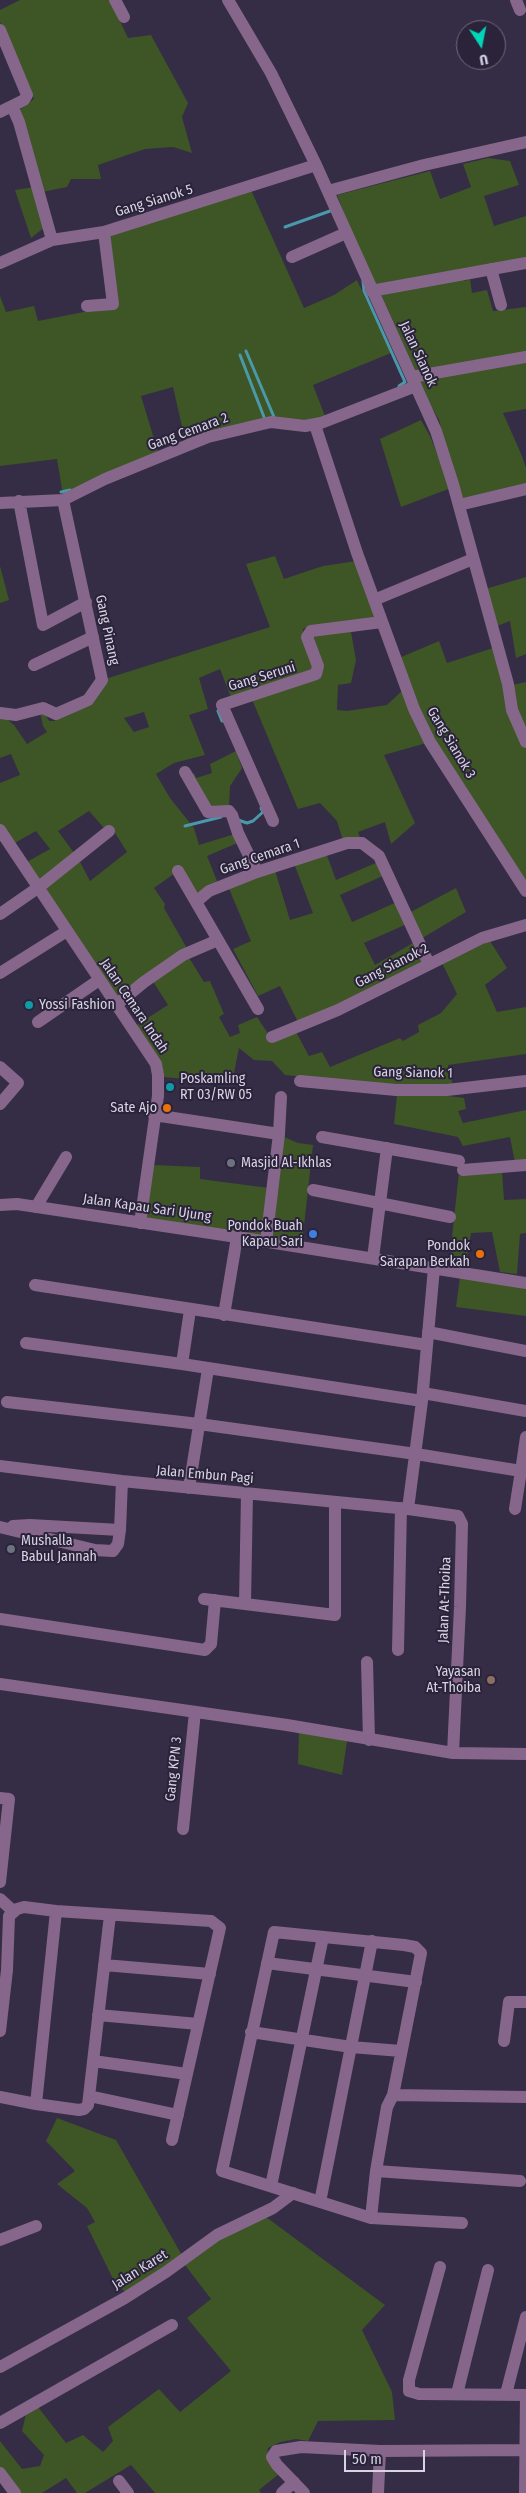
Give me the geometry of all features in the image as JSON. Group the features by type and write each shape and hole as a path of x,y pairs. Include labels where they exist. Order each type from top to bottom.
{"street":[{"path":"116,0 124,17"},
{"name":"Jalan Sianok","path":"228,0 271,73 316,165 371,291 436,431 459,505 508,684 512,710 526,742"},
{"path":"0,30 27,94 24,100 6,109 19,122 52,240"},
{"path":"328,191 424,165 526,142"},
{"name":"Gang Sianok 5","path":"0,262 52,240 104,232 316,165"},
{"path":"87,306 113,304 104,232"},
{"path":"292,257 346,233"},
{"path":"371,291 526,263"},
{"path":"491,269 500,305"},
{"name":"Gang Cemara 2","path":"0,503 63,500 105,479 208,438 271,422 315,425 414,382 526,357"},
{"name":"Gang Sianok 3","path":"315,425 341,507 414,709 430,742 526,891"},
{"path":"459,505 526,489"},
{"name":"Gang Pinang","path":"0,713 16,715 43,708 56,714 88,700 102,680 63,500"},
{"path":"19,501 43,625 86,602"},
{"path":"374,600 473,558"},
{"name":"Gang Seruni","path":"273,821 222,705 316,674 318,666 307,637 311,631 382,622"},
{"path":"34,665 93,637"},
{"path":"184,772 208,812 229,811 257,872"},
{"path":"0,914 39,887 109,832"},
{"name":"Jalan Cemara Indah","path":"2,837 39,887 156,1064 158,1084 140,1223"},
{"name":"Gang Cemara 1","path":"196,902 209,891 257,872 348,843 357,842 368,846 380,856 388,870 429,964"},
{"path":"178,871 258,1009"},
{"name":"Gang Sianok 2","path":"272,1037 338,1010 482,938 526,925"},
{"path":"0,973 67,931"},
{"path":"116,1005 144,982 183,955 218,940"},
{"path":"38,1022 99,980"},
{"path":"0,1067 18,1082 0,1104"},
{"name":"Gang Sianok 1","path":"300,1081 396,1090 439,1090 526,1082"},
{"path":"266,1242 279,1134 281,1097"},
{"path":"154,1115 279,1134"},
{"path":"322,1137 387,1148 461,1165 526,1165"},
{"path":"373,1258 387,1148"},
{"path":"36,1207 66,1157"},
{"path":"313,1190 450,1217"},
{"name":"Jalan Kapau Sari Ujung","path":"1,1203 237,1236 526,1283"},
{"path":"224,1315 237,1236"},
{"path":"398,1650 405,1509 416,1454 434,1268"},
{"path":"35,1285 224,1315 526,1351"},
{"path":"182,1364 190,1310"},
{"path":"26,1343 526,1411"},
{"path":"189,1488 208,1369"},
{"path":"8,1402 199,1424 416,1454 521,1471"},
{"path":"515,1509 526,1437"},
{"name":"Jalan Embun Pagi","path":"0,1466 122,1482 405,1509"},
{"path":"120,1530 30,1524 0,1527 110,1552 118,1544 120,1530 122,1482"},
{"path":"245,1603 247,1494"},
{"path":"0,1619 205,1650 211,1644 209,1600 335,1615 336,1503"},
{"name":"Jalan At-Thoiba","path":"405,1509 458,1516 462,1521 459,1636 452,1753"},
{"path":"66,1542 68,1527"},
{"path":"367,1662 369,1740"},
{"path":"0,1684 195,1712 452,1753 526,1754"},
{"name":"Gang KPN 3","path":"183,1829 195,1712"},
{"path":"0,1798 9,1799 0,1882"},
{"path":"0,1900 13,1911"},
{"path":"0,2031 9,1916 13,1911 24,1907 215,1923 221,1932 172,2140"},
{"path":"36,2104 56,1911"},
{"path":"0,2097 82,2110 88,2105 110,1915"},
{"path":"370,2218 376,2171 388,2107 393,2095 421,1954 415,1947 274,1932 222,2171 370,2218 462,2223"},
{"path":"271,2186 323,1937"},
{"path":"320,2202 372,1941"},
{"path":"267,1963 416,1982"},
{"path":"104,1965 210,1974"},
{"path":"504,2041 509,2002 526,2002"},
{"path":"98,2015 198,2024"},
{"path":"251,2032 351,2047 401,2051"},
{"path":"93,2061 187,2074"},
{"path":"393,2095 526,2097"},
{"path":"89,2096 178,2115"},
{"path":"376,2171 520,2181"},
{"name":"Jalan Karet","path":"0,2367 125,2298 166,2272 217,2235 273,2208 292,2193"},
{"path":"0,2240 36,2226"},
{"path":"440,2267 408,2390 419,2394 526,2395 525,2493"},
{"path":"457,2394 488,2270"},
{"path":"506,2394 526,2317"},
{"path":"0,2422 172,2325"},
{"path":"304,2493 274,2460 272,2456 276,2451 301,2448 380,2451 525,2450"},
{"path":"378,2493 380,2451"},
{"path":"0,2473 15,2493"},
{"path":"119,2481 128,2493"},
{"path":"282,2493 294,2482"}],"green space":[{"path":"20,0 110,0 128,38 151,35 188,103 182,117 192,153 173,147 145,149 98,165 101,179 71,179 67,187 42,192 18,111 34,99 0,22 0,10"},
{"path":"488,158 510,161 519,185 484,196 494,226 526,216 526,259 373,287 337,195 430,171 440,199 471,187 463,164"},
{"path":"34,187 45,227 31,238 15,190"},
{"path":"251,190 304,308 334,295 357,280 391,353 313,385 325,416 313,422 272,421 186,444 173,387 141,396 159,455 63,495 57,459 0,466 0,296 6,312 34,306 38,321 119,305 110,240 112,232"},
{"path":"463,277 464,281 470,279 472,293 487,290 493,311 526,307 526,354 416,373 380,292"},
{"path":"526,360 526,409 503,413 526,468 526,485 460,499 439,420 416,380"},
{"path":"421,420 430,436 451,488 401,507 380,439"},
{"path":"275,556 284,579 323,566 356,561 378,619 313,625 303,629 304,641 315,670 232,700 220,669 199,678 208,709 189,715 205,755 174,763 156,774 170,798 194,828 199,845 238,833 242,841 207,856 217,881 196,895 178,871 154,888 165,904 164,908 189,952 116,998 43,889 78,858 90,881 127,852 110,825 104,828 89,811 58,831 74,853 40,883 25,863 50,849 36,831 13,844 0,824 0,783 20,775 11,754 0,758 0,717 3,716 14,725 27,744 47,732 43,726 40,712 43,711 49,721 55,721 56,714 71,708 102,680 270,627 246,564","holes":["144,712 149,727 134,732 124,718"]},
{"path":"0,566 9,600 0,603"},
{"path":"526,577 526,654 516,658 510,621 497,626 485,589"},
{"path":"350,626 356,660 351,683 338,685 337,710 347,711 387,705 406,687 430,742 384,755 415,823 391,844 385,822 358,832 362,843 344,844 337,821 320,803 298,809 251,697 316,674 307,637"},
{"path":"439,641 447,663 493,648 510,711 526,749 526,884 434,740 415,706 399,658"},
{"path":"526,682 526,732 516,712 513,685"},
{"path":"236,751 242,768 230,786 229,807 210,808 191,776 194,773 196,778 212,773 210,764"},
{"path":"325,850 336,880 378,862 385,875 340,895 352,922 397,902 407,924 364,943 375,965 418,940 407,914 456,888 466,912 419,940 429,964 300,1026 280,986 258,996 233,949 251,941 227,884 274,867 290,920 313,913 293,861"},
{"path":"490,941 507,968 485,985 497,1012 526,1007 526,1054 448,1065 453,1086 407,1087 285,1075 272,1061 254,1060 239,1048 232,1083 163,1077 135,1026 168,1005 152,980 188,956 204,982 210,981 224,1014 219,1017 230,1037 240,1033 238,1025 257,1017 273,1041 296,1032 309,1056 322,1052 330,1067 400,1038 403,1041 419,1032 418,1025 441,1013 457,994 442,963"},
{"path":"424,1093 464,1098 466,1109 458,1111 463,1123 526,1110 526,1161 515,1163 510,1137 463,1146 458,1137 394,1124 397,1095"},
{"path":"284,1137 298,1143 313,1145 302,1244 269,1239"},
{"path":"153,1165 200,1167 200,1179 269,1188 264,1238 149,1222 144,1209"},
{"path":"502,1170 504,1200 526,1199 526,1233 520,1234 517,1274 500,1272 492,1232 471,1233 465,1268 449,1265 459,1172"},
{"path":"460,1277 526,1289 526,1316 456,1307"},
{"path":"299,1732 347,1741 342,1775 298,1764"},
{"path":"57,2118 116,2140 183,2257 127,2294 114,2281 87,2226 95,2222 87,2208 57,2184 75,2171 46,2141"},
{"path":"266,2217 385,2305 362,2330 392,2392 395,2420 318,2421 308,2441 296,2439 280,2442 268,2448 267,2456 279,2474 259,2490 261,2493 155,2493 131,2465 85,2493 77,2493 66,2478 42,2493 21,2493 0,2468 0,2441 22,2469 40,2466 44,2455 22,2431 26,2414 38,2407 66,2443 83,2435 103,2452 113,2441 108,2427 159,2389 180,2412 231,2371 187,2318 211,2299 185,2265 226,2234"}],"waterway":[{"path":"285,227 330,211"},
{"path":"363,281 364,291 405,382 399,386"},
{"path":"246,351 274,417"},
{"path":"240,355 264,417"},
{"path":"61,492 70,490"},
{"path":"218,711 222,721"},
{"path":"238,820 247,823 253,821 263,812 261,808"},
{"path":"185,826 221,817"}],"place":[{"name":"Yossi Fashion","path":"29,1005"},
{"name":"Poskamling RT 03/RW 05","path":"170,1087"},
{"name":"Sate Ajo","path":"167,1108"},
{"name":"Masjid Al-Ikhlas","path":"231,1163"},
{"name":"Pondok Buah Kapau Sari","path":"313,1234"},
{"name":"Pondok Sarapan Berkah","path":"480,1254"},
{"name":"Mushalla Babul Jannah","path":"11,1549"},
{"name":"Yayasan At-Thoiba","path":"491,1680"}]}
